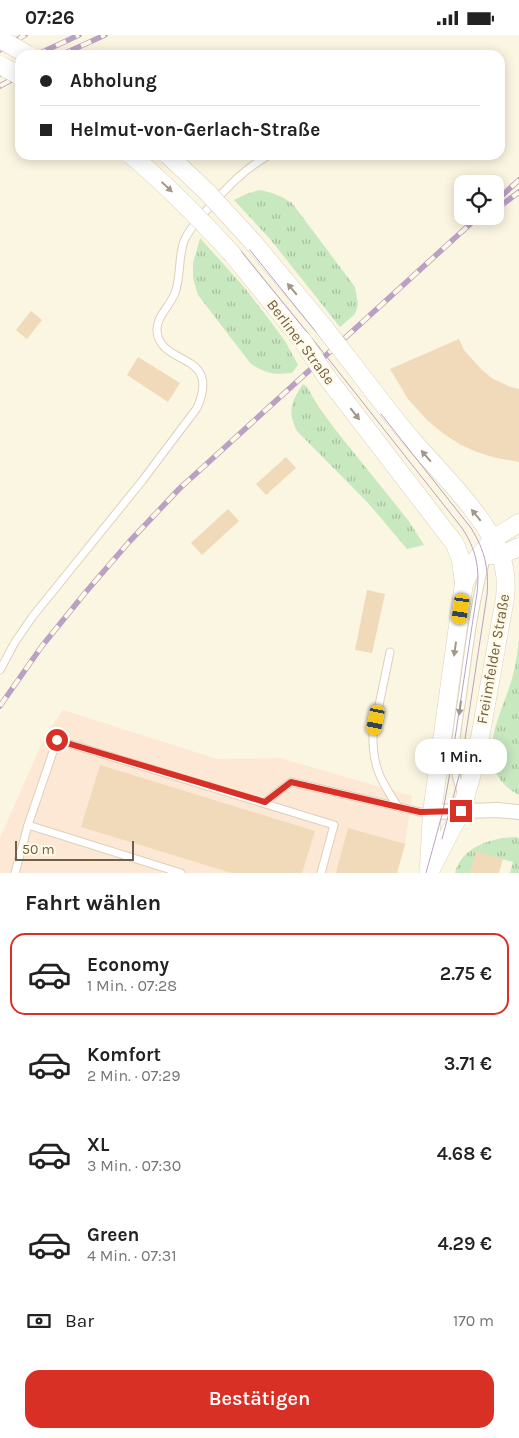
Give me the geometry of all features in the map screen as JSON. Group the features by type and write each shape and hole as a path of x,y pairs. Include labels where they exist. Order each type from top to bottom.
{"street":[{"path":"0,39 19,50"},
{"path":"0,65 15,73"},
{"name":"Berliner Straße","path":"137,160 190,208 234,255 302,340 326,376 455,544 462,561 464,583"},
{"name":"Berliner Straße","path":"173,160 208,193 252,241 323,326 412,439 484,524 490,551"},
{"path":"464,583 471,569 519,523"},
{"path":"455,544 466,550 490,551 519,547"},
{"name":"Freiimfelder Straße","path":"429,873 462,805 478,749 505,598 506,579 490,551"},
{"name":"Freiimfelder Straße","path":"429,873 432,811 464,583"},
{"path":"432,811 462,805 480,811 497,810 519,813"}],"lane":[{"path":"0,670 15,642 33,616 142,481 197,407 204,387 203,377 198,368 170,351 163,344 157,331 159,321 176,291 180,254 185,239 230,184 248,168 261,160"},
{"path":"462,805 455,765 456,738 480,586 490,551"},
{"path":"390,652 372,743 375,764 382,783 398,807"},
{"path":"15,873 28,825 57,740 265,802 334,825 321,873"},
{"path":"265,802 291,782 420,812 432,811"},
{"path":"28,825 181,873"}],"shaded area":[{"path":"63,710 217,759 280,758 412,796 405,844 397,873 0,873 0,838 45,736"}],"green space":[{"path":"259,190 284,198 292,203 355,287 358,305 355,314 340,327 270,239 234,200"},
{"path":"200,238 244,287 285,341 298,365 292,373 270,373 251,364 198,295 193,278 193,263"},
{"path":"303,384 307,387 334,428 408,520 424,545 407,549 369,504 297,431 291,412 293,402"},
{"path":"519,640 519,795 505,785 496,773 492,759 492,745 499,715 516,663"},
{"path":"519,838 519,873 510,873 513,862 477,852 470,873 455,873 458,864 471,850 497,839"}],"building":[{"path":"31,311 42,320 27,339 16,330"},
{"path":"459,339 464,350 493,379 519,389 519,462 477,452 461,445 444,434 428,421 408,399 390,369"},
{"path":"138,357 180,383 168,402 127,375"},
{"path":"286,457 296,468 266,495 256,484"},
{"path":"228,509 239,521 202,555 191,543"},
{"path":"367,590 385,594 372,653 355,650"},
{"path":"100,765 315,831 302,873 232,873 81,827"},
{"path":"348,828 405,844 397,873 336,873"},
{"path":"476,851 503,859 499,873 470,873"}],"tram line":[{"path":"0,48 15,56"},
{"path":"0,57 15,65"},
{"path":"149,160 196,203 240,250 462,528 471,543 478,575 477,593 443,811 426,873"},
{"path":"197,193 245,244 333,353"},
{"path":"381,414 471,528 480,544 487,568 487,595 460,772 442,839"}],"railway":[{"path":"0,50 25,35"},
{"path":"47,50 79,35"},
{"path":"72,50 105,35"},
{"path":"0,74 15,66"},
{"path":"0,86 15,78"},
{"path":"504,194 519,180"},
{"path":"504,203 519,192"},
{"path":"0,706 42,646 85,593 129,542 179,489 469,225"}],"route":[{"path":"57,740 265,802 291,782 420,812 461,811"}]}
